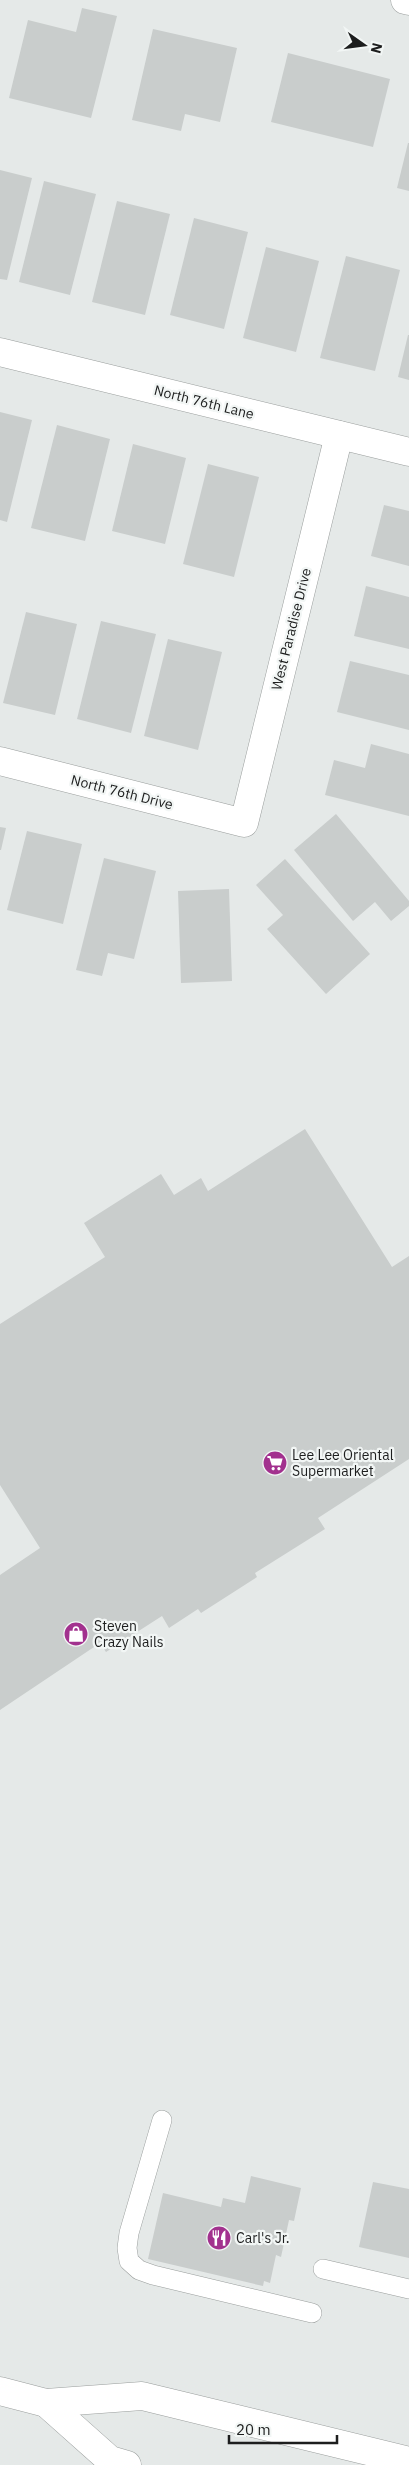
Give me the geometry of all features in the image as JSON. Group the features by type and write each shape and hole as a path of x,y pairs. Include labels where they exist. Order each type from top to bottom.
{"street":[{"name":"North 76th Lane","path":"0,352 409,452"},
{"name":"West Paradise Drive","path":"244,822 339,435"},
{"name":"North 76th Drive","path":"0,761 244,822"},
{"path":"0,2391 46,2403 142,2396 409,2461"},
{"path":"46,2403 110,2460 127,2465"}],"lane":[{"path":"162,2120 129,2233 129,2261 139,2270 153,2275 312,2313"},
{"path":"323,2269 409,2288"}],"building":[{"path":"82,8 117,16 91,118 9,98 28,20 76,32"},
{"path":"153,29 237,48 220,122 185,114 181,131 132,120"},
{"path":"288,53 390,79 373,147 271,122"},
{"path":"409,143 409,191 397,188"},
{"path":"0,170 32,178 7,280 0,279"},
{"path":"44,181 96,194 70,295 19,282"},
{"path":"117,201 170,214 145,315 92,302"},
{"path":"194,218 248,232 224,329 170,315"},
{"path":"266,247 319,261 296,352 243,338"},
{"path":"346,256 400,270 375,371 320,358"},
{"path":"409,335 409,380 398,377"},
{"path":"0,412 32,420 7,522 0,520"},
{"path":"57,425 110,439 85,541 31,528"},
{"path":"133,444 186,458 165,544 112,531"},
{"path":"208,464 259,477 234,577 183,564"},
{"path":"384,505 409,511 409,566 371,556"},
{"path":"366,586 409,597 409,649 354,636"},
{"path":"26,612 77,624 55,715 3,703"},
{"path":"101,621 156,634 131,733 77,719"},
{"path":"168,639 222,652 198,750 144,736"},
{"path":"350,661 409,675 409,730 337,712"},
{"path":"371,744 409,754 409,816 325,795 334,760 365,768"},
{"path":"336,814 409,901 409,906 391,921 375,902 353,921 294,850"},
{"path":"0,827 6,828 1,850 0,850"},
{"path":"27,831 82,844 63,924 7,910"},
{"path":"104,858 156,871 134,959 108,953 102,976 76,970"},
{"path":"285,859 370,954 326,994 267,929 283,915 256,885"},
{"path":"229,889 232,981 181,983 178,891"},
{"path":"305,1129 392,1267 409,1256 409,1459 318,1518 325,1529 255,1573 257,1577 201,1613 198,1609 169,1628 162,1616 106,1652 100,1643 0,1710 0,1575 40,1548 0,1485 0,1324 105,1257 84,1223 161,1174 174,1195 201,1178 208,1191"},
{"name":"Carl's Jr.","path":"251,2176 301,2188 294,2221 289,2220 281,2257 276,2255 270,2283 264,2281 263,2286 148,2259 163,2193 221,2207 223,2198 245,2203"},
{"path":"373,2182 409,2189 409,2258 359,2247"}],"place":[{"name":"Lee Lee Oriental Supermarket","path":"275,1463"},
{"name":"Steven Crazy Nails","path":"76,1634"},
{"name":"Carl's Jr.","path":"219,2238"}]}
